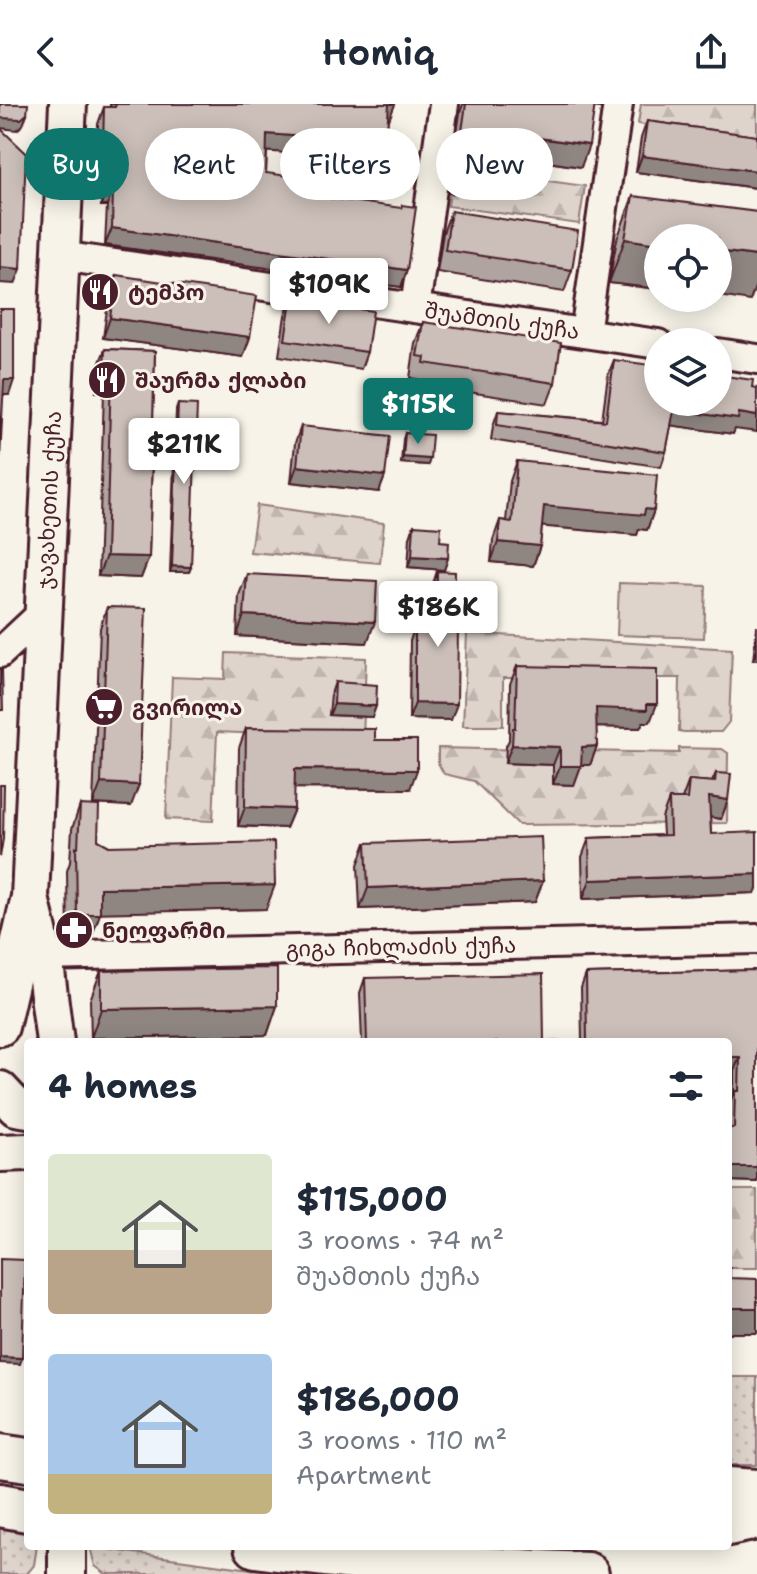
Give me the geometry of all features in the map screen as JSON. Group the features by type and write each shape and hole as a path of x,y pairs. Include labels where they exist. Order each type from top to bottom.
{"highway":[{"path":"0,1456 24,1459"},
{"path":"0,1505 24,1509"},
{"path":"732,1525 757,1518"},
{"path":"732,1526 757,1528"},
{"path":"282,1550 328,1557 492,1571 587,1574"}],"main road":[{"name":"ჯავახეთის ქუჩა","path":"0,1027 30,897 68,104"},
{"name":"ჯავახეთის ქუჩა","path":"30,897 44,956 54,1038"},
{"path":"0,1090 16,1107 24,1108"},
{"path":"0,1153 24,1152"},
{"path":"732,1486 757,1488"},
{"path":"67,1550 67,1574"}],"street":[{"path":"415,308 444,104"},
{"path":"585,333 618,104"},
{"name":"შუამთის ქუჩა","path":"61,256 644,342"},
{"path":"732,355 757,359"},
{"path":"0,653 44,612"},
{"name":"გიგა ჩიხლაძის ქუჩა","path":"44,956 757,939"}],"green space":[{"path":"641,104 757,104 757,141 638,124"},
{"path":"553,182 585,186 579,224 448,206 449,200 553,200"},
{"path":"257,505 384,523 380,563 250,552"},
{"path":"619,583 706,586 704,638 617,635"},
{"path":"467,633 732,649 729,722 721,732 679,732 680,678 503,678 503,726 463,726"},
{"path":"226,653 366,658 363,738 217,732 213,821 166,819 172,677 225,679"},
{"path":"438,748 679,753 679,748 722,749 728,753 727,823 519,825 474,781 444,774 438,763"},
{"path":"732,1190 757,1190 757,1268 732,1268"},
{"path":"732,1377 757,1377 757,1465 732,1465"},
{"path":"0,1528 24,1532 24,1550 36,1550 34,1565 27,1574 0,1574"},
{"path":"91,1550 112,1550 251,1569 315,1574 106,1574 95,1566"}],"building":[{"path":"0,104 28,104 27,114 21,119 0,118"},
{"path":"116,104 389,104 387,128 280,128 280,135 267,134 266,173 280,175 280,200 343,200 401,208 402,205 416,207 407,270 112,228 113,200 129,200 129,128 103,128 104,107 115,107"},
{"path":"466,104 595,104 589,145 553,140 553,128 462,128"},
{"path":"647,121 757,136 757,171 642,156"},
{"path":"0,128 24,151 24,199 21,269 0,267"},
{"path":"633,196 757,212 757,256 732,253 732,224 644,224 644,242 625,239"},
{"path":"451,211 578,231 572,270 445,250"},
{"path":"116,275 257,296 250,337 110,318"},
{"path":"291,299 373,311 367,352 285,340"},
{"path":"0,309 14,309 14,380 4,380 0,460"},
{"path":"423,322 561,343 555,383 424,363 425,357 417,356"},
{"path":"105,349 155,351 149,557 106,556 111,371 104,371"},
{"path":"614,360 644,364 644,416 673,416 666,452 497,425 498,411 606,421"},
{"path":"732,377 753,380 752,387 757,388 757,416 739,413 738,419 717,416 732,416"},
{"path":"178,404 197,405 191,567 172,566"},
{"path":"301,426 390,436 385,476 297,466"},
{"path":"405,433 432,435 430,459 403,457"},
{"path":"517,461 657,475 654,510 645,509 644,515 544,506 540,546 498,542 500,520 512,522"},
{"path":"414,525 441,527 440,541 449,542 448,558 412,556"},
{"path":"437,571 455,572 457,704 415,703 415,626 436,626"},
{"path":"247,574 377,581 375,622 244,615"},
{"path":"107,607 146,608 139,785 101,783"},
{"path":"517,666 657,669 657,704 647,704 647,710 596,708 597,746 582,747 581,766 560,766 560,747 512,745"},
{"path":"2,670 3,710 0,710"},
{"path":"335,682 377,685 376,706 334,704"},
{"path":"246,728 375,729 375,740 417,740 417,770 295,769 294,809 245,807"},
{"path":"716,773 731,774 728,800 709,797 711,834 757,832 757,874 590,880 589,838 670,835 669,799 687,799 689,780 715,782"},
{"path":"0,785 4,785 0,857"},
{"path":"80,805 99,806 98,840 109,846 274,842 275,885 100,888 100,914 77,914 76,847"},
{"path":"541,837 543,881 368,888 366,843"},
{"path":"277,968 277,1006 101,1009 101,971"},
{"path":"757,970 757,1167 732,1167 732,1128 735,1091 739,1091 740,1057 732,1057 732,1038 587,1038 586,974"},
{"path":"543,974 544,1038 367,1038 365,978"},
{"path":"0,1259 24,1260 22,1358 0,1357"},
{"path":"732,1278 757,1279 757,1308 732,1308"}],"place":[{"name":"ტემპო","path":"100,292"},
{"name":"შაურმა ქლაბი","path":"107,380"},
{"name":"გვირილა","path":"104,707"},
{"name":"ნეოფარმი","path":"74,930"}]}
